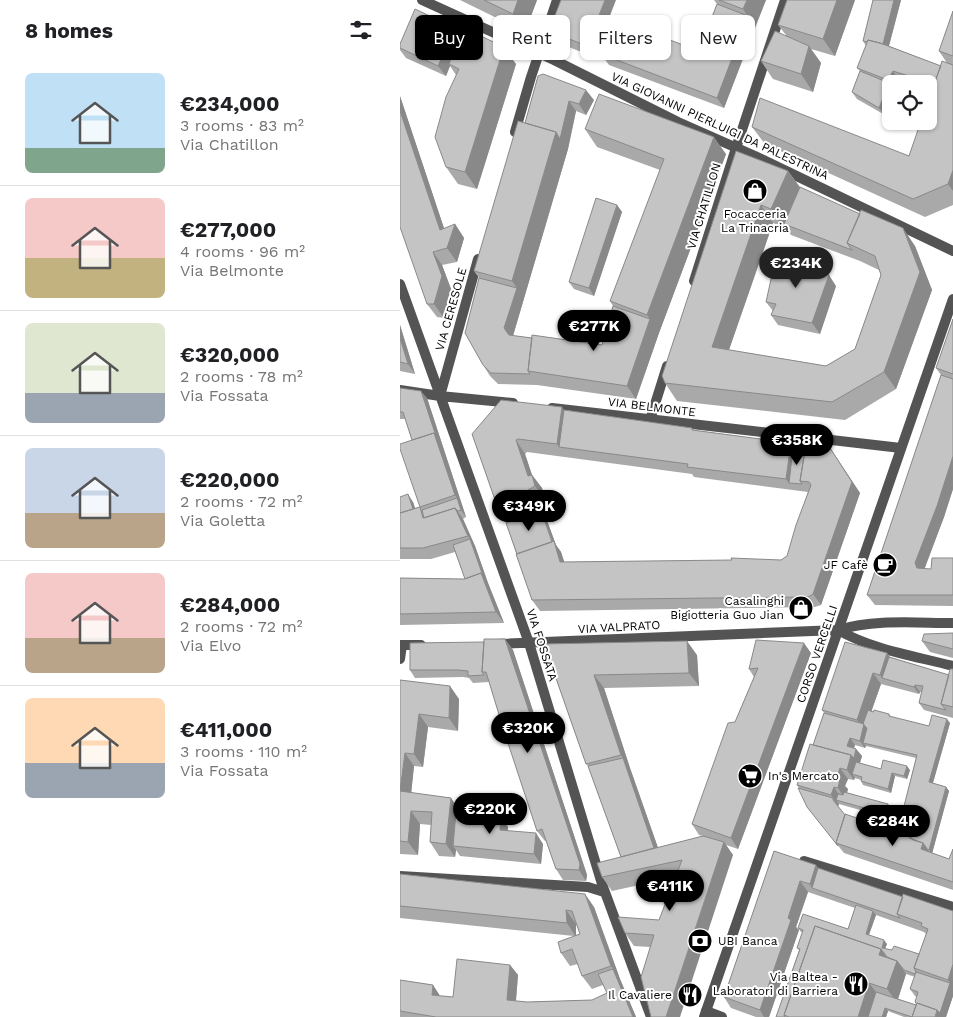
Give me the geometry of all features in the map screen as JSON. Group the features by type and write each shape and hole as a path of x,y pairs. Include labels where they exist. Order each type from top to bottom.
{"street":[{"name":"VIA GIOVANNI PIERLUIGI DA PALESTRINA","path":"422,0 493,32"},
{"path":"552,15 557,0"},
{"name":"VIA CHATILLON","path":"691,289 785,0"},
{"path":"512,143 537,60"},
{"name":"VIA GIOVANNI PIERLUIGI DA PALESTRINA","path":"553,60 678,122 953,251"},
{"name":"VIA CERESOLE","path":"440,396 481,248"},
{"name":"VIA FOSSATA","path":"400,284 529,643 604,892 651,1017"},
{"name":"CORSO VERCELLI","path":"705,1014 766,850 838,630 953,299"},
{"path":"650,420 670,354"},
{"path":"400,390 524,404"},
{"name":"VIA BELMONTE","path":"543,407 901,448"},
{"name":"VIA VALPRATO","path":"489,644 838,630 870,623 953,623"},
{"path":"838,630 852,638 869,644 953,666"},
{"path":"400,659 401,645 431,645"},
{"path":"793,858 953,907"},
{"path":"400,876 588,887 604,892"},
{"path":"705,1014 722,1017"}],"building":[{"path":"484,0 518,0 513,14"},
{"path":"561,0 605,0 599,15 580,15 580,43 570,39 570,15 555,15"},
{"path":"719,0 747,0 743,9"},
{"path":"787,0 837,0 823,39 778,25"},
{"path":"873,0 894,0 883,44 868,40 867,42 863,41"},
{"path":"717,4 745,15 713,15"},
{"path":"415,9 428,15 415,15 415,55 400,48"},
{"path":"953,11 953,56 939,51"},
{"path":"775,31 809,46 801,74 761,61"},
{"path":"483,37 493,42 493,60 500,60 465,172 446,167 435,137 446,97 459,69 449,64 450,60 483,60"},
{"path":"671,40 681,44 681,60 731,60 717,98 617,60 671,60"},
{"path":"868,40 941,66 937,76 906,75 893,71 891,75 882,75 882,78 857,68"},
{"path":"425,60 441,60 438,66"},
{"path":"942,61 953,65 953,170 948,184 913,199 752,127 760,98 909,156 918,130 937,130 937,76"},
{"path":"860,71 882,80 882,100 879,108 852,92"},
{"path":"543,74 586,90 579,104 569,101 560,139 556,132 525,123 538,76"},
{"path":"599,94 714,137 647,315 610,301 664,159 585,129"},
{"path":"400,111 440,230 455,224 447,248 433,252 442,276 434,304 427,304 400,227"},
{"path":"518,121 556,132 512,281 474,271"},
{"path":"736,151 788,171 771,209 761,205 712,347 826,366 855,349 881,275 875,256 847,243 861,210 903,228 920,272 884,372 832,402 665,383 662,376"},
{"path":"800,187 860,214 847,243 852,250 784,224"},
{"path":"596,198 617,205 589,288 569,282"},
{"path":"777,252 829,275 812,323 771,315 776,304 766,302"},
{"path":"479,278 517,288 504,328 509,335 532,338 528,371 530,374 491,373 483,365 465,333"},
{"path":"613,306 650,319 627,386 528,371 532,335 602,345"},
{"path":"953,319 953,374 936,368"},
{"path":"400,338 408,364 400,362"},
{"path":"941,375 953,379 953,456 937,506 915,563 917,568 931,569 932,558 953,558 953,595 867,595"},
{"path":"400,388 421,391 436,436 434,433 412,440 403,412 400,412"},
{"path":"501,400 562,407 557,444 516,440 528,476 532,475 535,486 528,490 531,506 501,517 472,434"},
{"path":"564,410 791,443 786,479 687,467 688,464 559,447"},
{"path":"434,433 455,495 420,507 400,449 400,444"},
{"path":"806,444 830,448 852,482 813,594 808,597 532,600 516,554 554,541 560,562 732,560 731,558 781,560 787,556 811,485 809,482 800,481"},
{"path":"793,449 805,450 800,481 802,484 789,483"},
{"path":"408,494 413,509 400,513 400,497"},
{"path":"457,498 461,510 458,511 455,508 424,518 422,510"},
{"path":"420,507 423,518 455,508 468,536 423,548 400,548 400,513"},
{"path":"541,510 552,542 517,554 506,523"},
{"path":"470,539 483,576 481,573 465,579 453,545"},
{"path":"481,573 496,612 400,614 400,578 464,579"},
{"path":"953,633 953,649 922,641 924,634"},
{"path":"484,639 505,639 580,864 579,870 556,869 542,829 537,831 486,672 482,672"},
{"path":"756,640 804,643 731,838 692,824 728,723 735,722 758,668 749,669"},
{"path":"687,641 689,673 594,675 621,755 586,764 544,644"},
{"path":"484,642 482,672 484,675 468,676 468,671 458,670 410,670 410,643"},
{"path":"845,642 887,653 880,675 873,673 857,720 822,710"},
{"path":"889,657 949,675 941,704 946,710 919,703 923,686 915,685 914,687 882,678"},
{"path":"950,669 953,669 953,707 941,704"},
{"path":"400,680 450,686 449,718 419,714 414,754 405,753 400,791"},
{"path":"868,710 873,712 874,710 889,714 889,716 929,726 932,715 947,719 929,782 946,787 929,850 923,843 899,832 917,755 863,743 867,728 863,724"},
{"path":"824,713 864,724 860,741 850,738 847,746 856,749 854,758 851,755 813,745"},
{"path":"810,744 851,755 847,770 840,768 837,778 840,779 838,788 834,787 831,795 797,785"},
{"path":"623,758 654,848 621,857 588,766"},
{"path":"883,760 907,766 904,776 892,773 888,789 861,781 862,777 852,774 856,762 881,769"},
{"path":"798,788 833,798 845,815 836,843 838,846 807,807"},
{"path":"400,791 451,798 446,844 430,842 432,812 411,811 408,842 400,841"},
{"path":"844,792 888,804 886,814 836,800 838,794 843,795"},
{"path":"456,812 501,816 500,830 536,833 534,854 453,846"},
{"path":"845,814 910,836 909,838 923,843 921,849 949,859 953,849 953,882 836,843"},
{"path":"703,836 724,842 666,1017 651,1017 641,977 654,935 625,933 618,917 659,920 682,860 602,877 597,863"},
{"path":"774,851 816,865 810,884 800,881 788,918 791,920 760,1010 724,997"},
{"path":"818,868 903,897 897,914 900,918 812,888"},
{"path":"400,874 585,894 611,966 582,976 572,949 561,953 558,942 580,934 572,911 566,910 567,923 400,906"},
{"path":"903,894 953,911 953,964 948,980 914,968 928,929 921,926 922,923 897,914"},
{"path":"856,905 873,911 866,934 884,940 882,948 892,950 894,946 919,954 914,968 915,974 904,970 897,961 887,957 881,949 815,926 784,1015 785,1017 776,1017 800,949 797,948 803,930 798,928 803,914 848,929"},
{"name":"Via Baltea - Laboratori di Barriera","path":"815,926 881,949 879,955 897,961 887,989 869,983 858,1017 789,1017 784,1015"},
{"path":"457,959 510,965 507,1000 527,1002 592,1000 607,993 598,974 613,969 633,1017 436,1017 400,1011 400,980 433,985 432,995 453,997"},
{"path":"916,972 950,983 940,1013 937,1010 915,1002 918,992 910,989"},
{"path":"876,992 916,1005 912,1017 885,1008 882,1017 868,1017"},
{"path":"917,1003 937,1010 935,1017 912,1017"}],"place":[{"name":"Focacceria La Trinacria","path":"755,191"},
{"name":"JF Cafè","path":"885,565"},
{"name":"Casalinghi Bigiotteria Guo Jian","path":"801,608"},
{"name":"In's Mercato","path":"750,776"},
{"name":"UBI Banca","path":"700,941"},
{"name":"Via Baltea - Laboratori di Barriera","path":"856,984"},
{"name":"Il Cavaliere","path":"690,995"}]}
